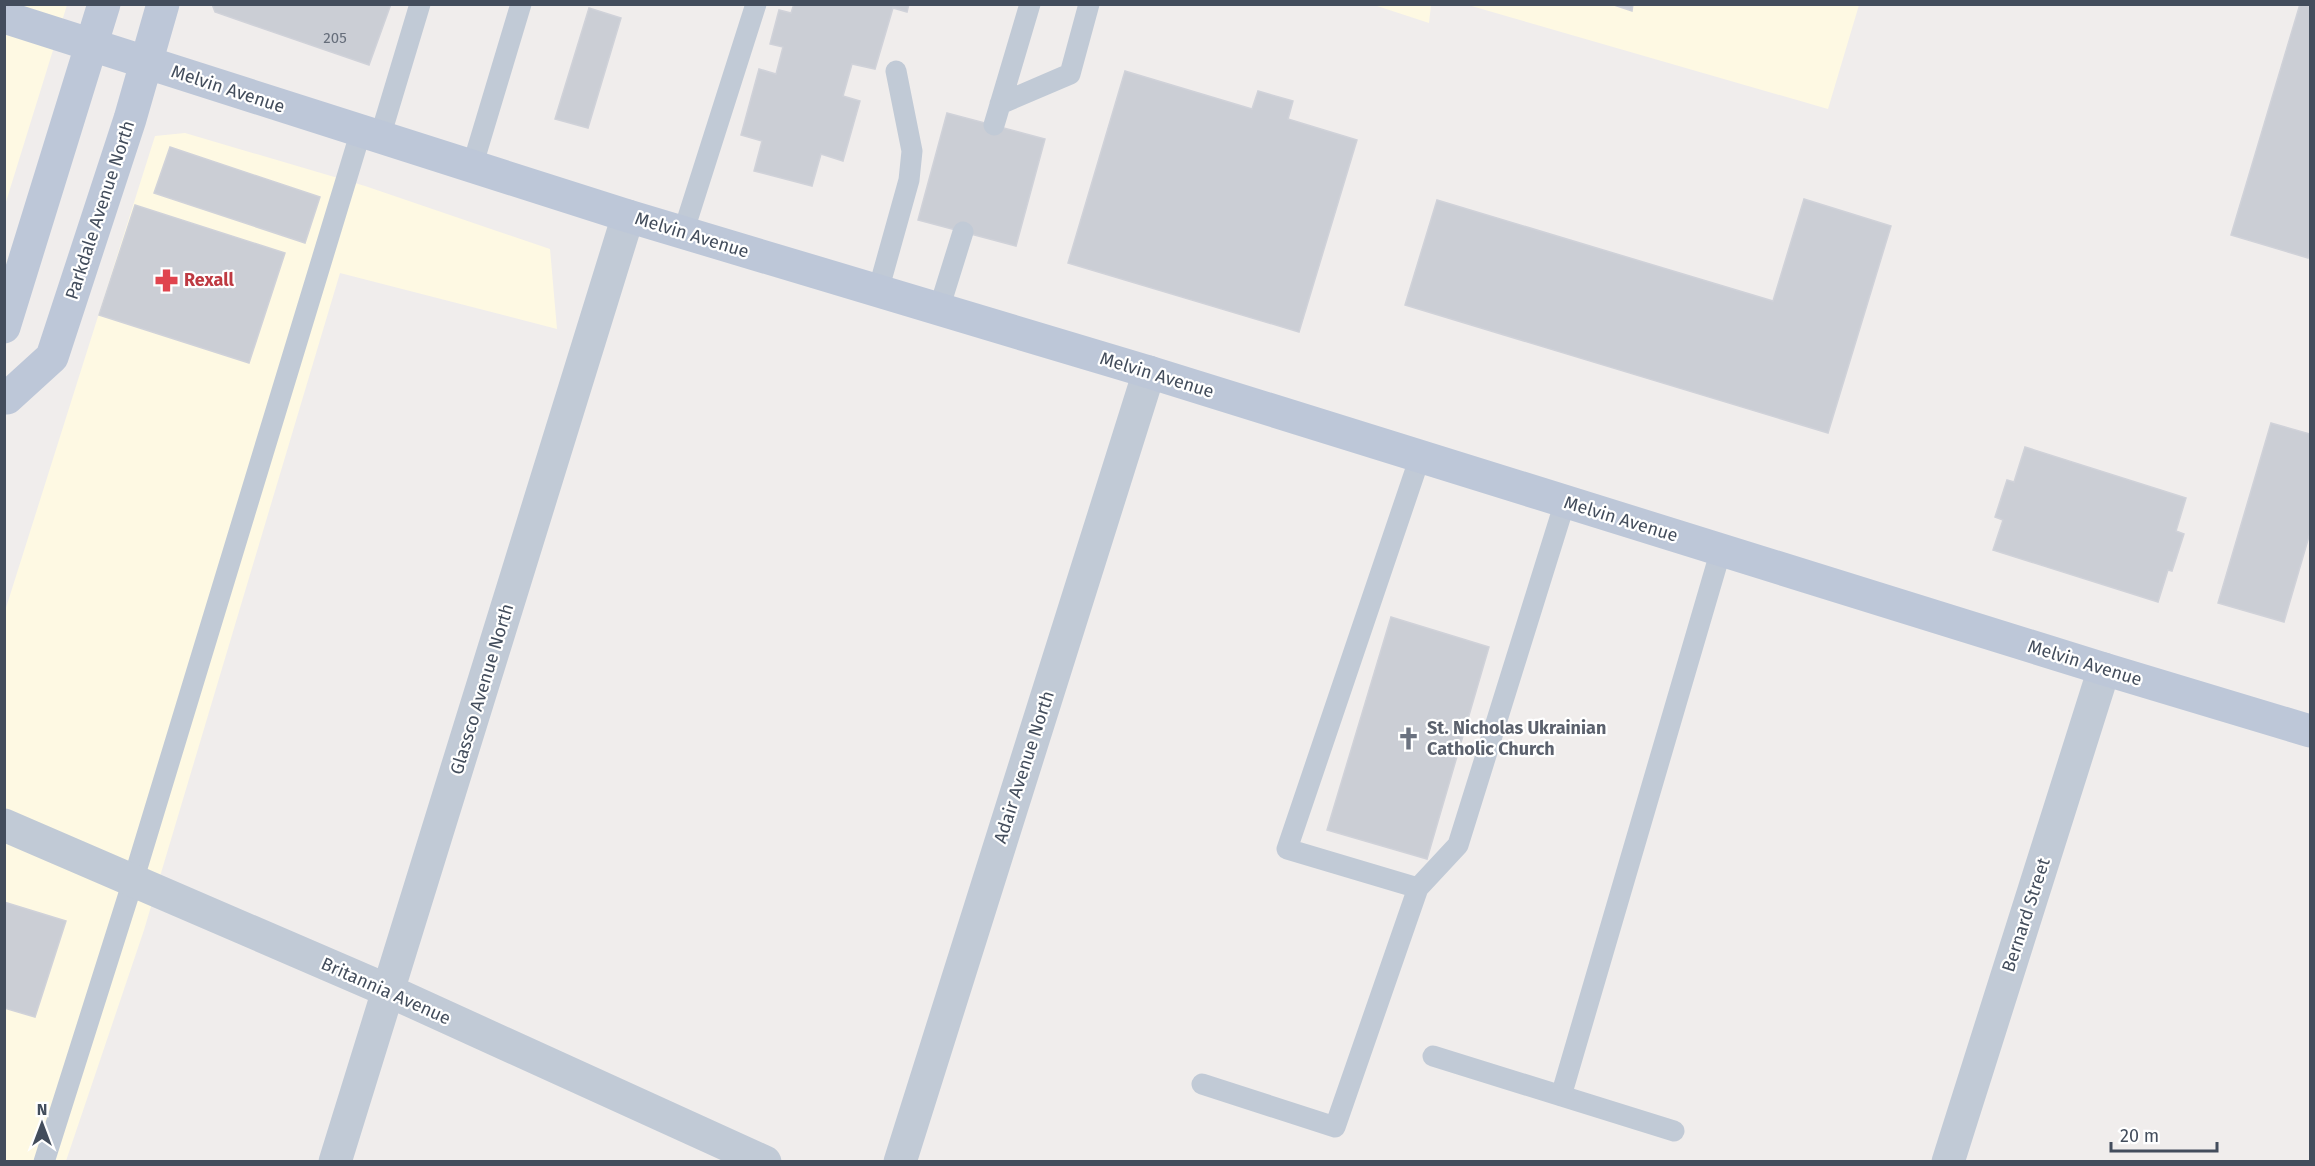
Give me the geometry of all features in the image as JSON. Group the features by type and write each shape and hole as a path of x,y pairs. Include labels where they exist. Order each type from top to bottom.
{"street":[{"path":"4,327 104,4"},
{"name":"Parkdale Avenue North","path":"5,394 52,357 130,119 163,4"},
{"name":"Melvin Avenue","path":"4,16 628,216 1149,372 2310,731"},
{"name":"Glassco Avenue North","path":"335,1161 628,216"},
{"name":"Adair Avenue North","path":"900,1161 1149,372"},
{"name":"Bernard Street","path":"1948,1161 2104,669"},
{"name":"Britannia Avenue","path":"4,825 389,991 765,1161"}],"lane":[{"path":"44,1161 371,134 420,4"},
{"path":"472,167 521,4"},
{"path":"683,233 756,4"},
{"path":"994,125 1030,4"},
{"path":"1000,104 1070,74 1089,4"},
{"path":"878,291 909,180 912,151 896,71"},
{"path":"939,309 963,232"},
{"path":"1418,888 1287,849 1420,457"},
{"path":"1202,1084 1335,1127 1418,888 1458,845 1565,502"},
{"path":"1561,1096 1721,550"},
{"path":"1433,1056 1674,1131"}],"shaded area":[{"path":"5,5 67,5 5,205"},
{"path":"1374,5 1431,5 1429,23"},
{"path":"1468,5 1859,5 1828,109"},
{"path":"185,133 365,186 550,249 557,329 340,273 144,930 66,1161 5,1162 5,611 155,136"}],"building":[{"path":"212,4 391,4 369,65 215,12"},
{"path":"794,4 909,4 907,12 893,8 875,69 852,64 843,96 860,101 843,161 821,154 812,186 754,171 762,141 741,135 759,69 776,74 783,47 770,44 779,10 791,13"},
{"path":"1611,4 1633,4 1632,11"},
{"path":"2300,4 2310,4 2310,251 2308,258 2231,235"},
{"path":"589,8 621,18 588,128 555,119"},
{"path":"1125,71 1252,109 1258,91 1293,101 1288,119 1357,140 1299,332 1068,263"},
{"path":"947,113 1045,139 1016,246 918,220"},
{"path":"170,147 320,197 305,243 154,193"},
{"path":"1804,199 1891,226 1828,433 1405,305 1437,200 1773,301"},
{"path":"135,205 285,253 249,363 99,315"},
{"path":"2271,423 2310,434 2310,533 2284,622 2218,603"},
{"path":"2025,447 2186,498 2176,531 2184,534 2172,571 2168,570 2158,602 1993,550 2003,520 1995,517 2007,480 2014,482"},
{"name":"St. Nicholas Ukrainian Catholic Church","path":"1391,617 1489,647 1427,859 1327,830"},
{"path":"4,902 66,921 35,1017 4,1008"}],"place":[{"name":"Rexall","path":"166,280"},
{"name":"St. Nicholas Ukrainian Catholic Church","path":"1409,738"}]}
